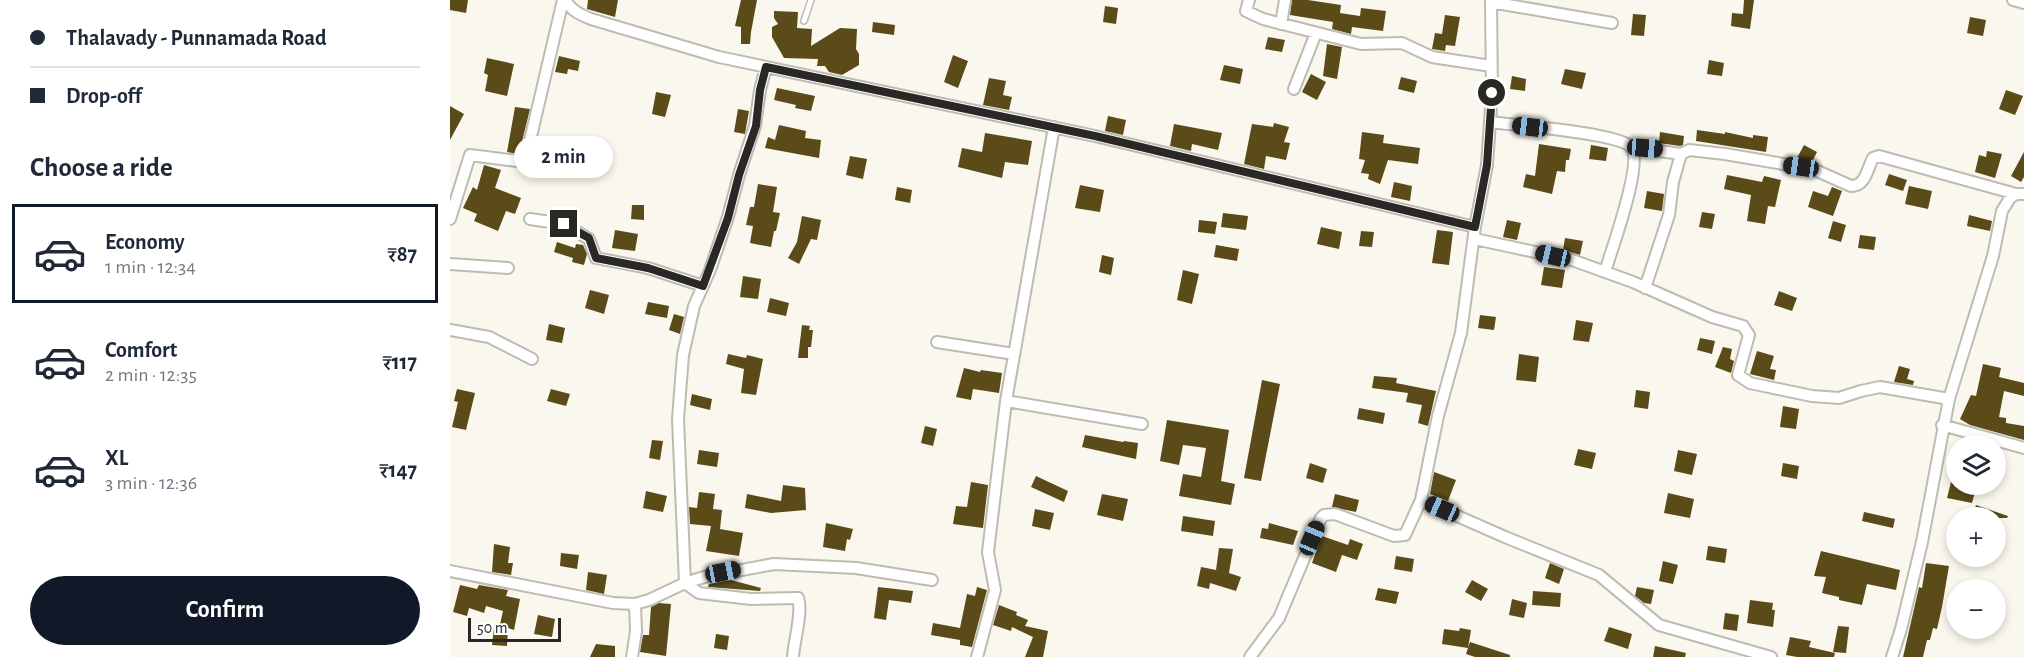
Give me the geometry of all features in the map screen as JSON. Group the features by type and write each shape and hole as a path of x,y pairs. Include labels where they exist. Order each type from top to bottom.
{"street":[{"path":"564,0 578,14 719,57 1054,127 1475,227"},
{"path":"450,219 462,176 471,155 525,162 564,0"},
{"path":"1249,0 1246,11 1281,24 1360,44 1402,43 1432,57 1491,66"},
{"path":"1281,24 1285,0"},
{"path":"2013,0 2024,3"},
{"path":"1250,657 1279,618 1324,514 1335,514 1394,536 1405,535 1421,500 1438,416 1461,333 1475,227 1487,165 1490,122 1491,1 1612,23"},
{"path":"1294,89 1316,33"},
{"path":"685,583 678,419 683,355 694,306 728,218 739,175 756,126 760,90 766,67"},
{"path":"1490,122 1590,135 1622,142 1631,147 1681,154 1692,150 1801,167 1815,170 1851,186 1857,186 1863,182 1873,158 1878,156 2020,194"},
{"path":"977,657 995,590 988,552 1006,401 1054,127"},
{"path":"1605,272 1632,185 1635,158 1631,147"},
{"path":"1646,288 1669,215 1673,182 1681,154"},
{"path":"1892,657 1922,542 1934,483 1942,425 1949,399 1993,256 2002,211 2010,198 2020,194"},
{"path":"530,219 564,224 589,238 596,258 648,268 703,286"},
{"path":"1475,238 1572,260 1646,288 1712,317 1743,326 1749,334 1738,375 1750,383 1812,396 1839,398 1880,387 1949,399"},
{"path":"450,264 507,268"},
{"path":"450,330 489,337 532,359"},
{"path":"937,342 1014,354"},
{"path":"1006,401 1142,424"},
{"path":"1942,425 2024,448"},
{"path":"1421,500 1599,574 1659,625 1771,657"},
{"path":"450,571 613,603 635,604 685,583 723,572 774,564 856,568 932,580"},
{"path":"685,583 699,593 751,599 798,597 801,606 794,639 793,657"},
{"path":"632,657 636,631 635,604"}],"lane":[{"path":"804,21 811,0"}],"building":[{"path":"450,0 468,0 466,13 450,10"},
{"path":"588,0 618,0 615,17 587,9"},
{"path":"741,0 757,0 750,44 741,44 741,27 735,26"},
{"path":"1292,0 1341,5 1340,13 1360,16 1361,8 1386,11 1383,31 1352,27 1351,34 1332,29 1333,22 1290,15"},
{"path":"1744,0 1754,0 1750,29 1731,26 1732,13 1743,14"},
{"path":"1105,6 1118,8 1116,24 1103,22"},
{"path":"774,11 798,12 797,28 812,29 811,46 840,28 857,29 856,49 859,54 859,65 842,75 829,72 825,66 817,66 818,59 784,58 772,37 772,27 778,24 774,18"},
{"path":"1633,14 1646,15 1644,36 1631,35"},
{"path":"1445,15 1460,17 1455,46 1446,45 1445,51 1432,49 1435,33 1442,34"},
{"path":"1970,17 1986,20 1983,36 1967,33"},
{"path":"873,22 895,25 894,35 872,32"},
{"path":"1268,37 1285,40 1282,52 1265,49"},
{"path":"1327,44 1342,47 1337,79 1323,76"},
{"path":"953,55 968,61 958,88 944,82"},
{"path":"559,56 580,61 578,71 568,69 567,74 555,72"},
{"path":"487,58 514,64 507,96 485,91 488,75 484,73"},
{"path":"1709,60 1724,63 1722,76 1707,74"},
{"path":"1224,65 1243,69 1240,84 1220,80"},
{"path":"1565,69 1586,73 1582,89 1561,84"},
{"path":"1311,74 1326,82 1317,100 1302,92"},
{"path":"1512,76 1526,79 1525,91 1510,89"},
{"path":"1401,77 1417,81 1414,93 1398,89"},
{"path":"989,78 1006,81 1003,95 1012,97 1009,110 983,105"},
{"path":"777,88 815,96 811,111 774,100"},
{"path":"2006,90 2023,96 2015,115 1999,109"},
{"path":"656,92 671,95 665,117 652,114"},
{"path":"450,106 464,114 450,140"},
{"path":"515,107 530,109 519,154 507,152"},
{"path":"738,109 749,111 745,134 734,132"},
{"path":"1108,116 1126,120 1123,135 1105,131"},
{"path":"1274,123 1289,127 1284,142 1290,143 1286,160 1266,156 1264,169 1244,164 1252,124 1273,127"},
{"path":"1174,124 1222,133 1218,150 1192,144 1191,151 1170,146"},
{"path":"779,125 806,131 805,138 821,140 819,158 765,148 768,137 775,140"},
{"path":"1697,130 1725,134 1725,132 1753,138 1753,135 1768,137 1766,152 1696,141"},
{"path":"1362,132 1384,135 1383,143 1420,148 1418,164 1388,160 1380,184 1368,179 1369,174 1361,173 1365,160 1359,159"},
{"path":"1660,132 1684,136 1683,145 1659,143"},
{"path":"985,133 1032,141 1028,165 1005,162 1002,178 958,167 962,148 982,152"},
{"path":"1539,144 1571,149 1569,160 1566,160 1565,172 1557,171 1552,194 1523,187 1526,174 1535,176"},
{"path":"1591,145 1608,148 1606,161 1589,159"},
{"path":"1804,145 1817,152 1812,162 1797,158"},
{"path":"1987,151 2002,154 1995,178 1975,172 1979,155 1986,157"},
{"path":"2024,152 2024,177 2021,182 2011,176"},
{"path":"850,156 867,159 863,179 846,175"},
{"path":"484,165 501,170 495,188 521,198 515,214 506,211 498,231 474,221 477,214 463,208 473,187 477,190"},
{"path":"1889,174 1907,180 1903,191 1885,185"},
{"path":"1727,175 1762,182 1764,176 1781,180 1775,207 1768,206 1765,224 1747,221 1751,195 1724,189"},
{"path":"1394,182 1412,186 1410,201 1391,197"},
{"path":"758,184 777,187 773,212 780,213 771,247 750,243 753,226 746,225 750,207 754,207"},
{"path":"1080,185 1104,190 1100,212 1075,208"},
{"path":"1909,186 1932,191 1928,209 1905,204"},
{"path":"897,187 912,190 910,203 895,200"},
{"path":"1832,187 1842,191 1833,216 1808,207 1813,191 1828,196"},
{"path":"1647,191 1664,194 1662,211 1644,208"},
{"path":"632,205 644,205 644,220 631,219"},
{"path":"1702,212 1715,214 1712,229 1699,227"},
{"path":"1223,213 1248,216 1246,230 1221,227"},
{"path":"1969,215 1992,221 1990,231 1967,226"},
{"path":"802,216 821,220 817,240 811,239 799,264 788,258 797,242"},
{"path":"1199,220 1217,222 1215,234 1198,232"},
{"path":"1507,220 1521,223 1517,240 1503,237"},
{"path":"1833,221 1846,225 1841,242 1828,238"},
{"path":"1321,227 1342,232 1339,249 1317,244"},
{"path":"615,230 638,234 635,251 612,248"},
{"path":"1437,230 1453,232 1449,265 1432,263"},
{"path":"1361,231 1374,232 1372,247 1359,246"},
{"path":"1860,235 1876,237 1874,250 1858,248"},
{"path":"1565,238 1583,241 1580,255 1563,250"},
{"path":"557,242 575,248 576,244 583,245 587,254 584,265 572,262 573,258 554,252"},
{"path":"1216,245 1239,249 1237,261 1214,257"},
{"path":"1102,255 1114,258 1111,275 1099,272"},
{"path":"1544,267 1565,270 1562,288 1541,285"},
{"path":"1183,270 1199,274 1192,304 1177,300"},
{"path":"743,276 761,279 758,299 740,297"},
{"path":"590,290 609,295 604,314 585,308"},
{"path":"1779,291 1797,298 1792,311 1774,305"},
{"path":"770,298 789,303 786,316 767,312"},
{"path":"648,302 669,306 667,318 645,314"},
{"path":"674,314 684,317 680,334 669,330"},
{"path":"1480,315 1496,317 1494,330 1478,328"},
{"path":"1576,320 1593,323 1589,342 1573,340"},
{"path":"549,324 565,328 562,343 546,340"},
{"path":"802,325 810,326 809,330 813,330 811,347 808,347 808,358 798,358"},
{"path":"1700,338 1715,341 1712,354 1697,350"},
{"path":"1723,347 1732,349 1730,359 1734,361 1731,373 1715,367"},
{"path":"1757,351 1774,356 1770,369 1776,370 1774,380 1750,374"},
{"path":"728,354 763,359 756,395 741,393 744,369 726,364"},
{"path":"1519,354 1539,357 1536,382 1516,380"},
{"path":"1983,364 2001,368 1999,377 2024,383 2024,396 2004,391 1999,417 2006,418 2006,423 2024,426 2024,440 1970,425 1960,419 1971,395 1976,396"},
{"path":"1899,366 1910,369 1907,379 1914,381 1913,385 1894,382"},
{"path":"964,368 980,372 981,370 1002,373 999,393 973,389 971,400 956,397"},
{"path":"1374,376 1397,378 1396,383 1436,391 1428,426 1418,423 1422,405 1406,402 1408,393 1372,388"},
{"path":"1262,380 1280,384 1261,481 1244,478"},
{"path":"457,389 475,393 466,430 452,427 458,402 454,401"},
{"path":"551,389 570,394 566,406 547,401"},
{"path":"1636,390 1650,392 1648,409 1634,407"},
{"path":"692,394 712,399 710,410 690,405"},
{"path":"1783,406 1799,409 1796,429 1780,427"},
{"path":"1359,408 1385,413 1383,424 1357,419"},
{"path":"1167,420 1229,430 1221,481 1235,484 1231,505 1179,496 1183,474 1201,477 1206,448 1183,445 1179,465 1160,461"},
{"path":"925,426 937,429 933,446 921,443"},
{"path":"1085,435 1138,443 1136,459 1082,447"},
{"path":"652,440 663,441 660,460 649,458"},
{"path":"1578,449 1596,453 1592,469 1574,465"},
{"path":"699,450 719,453 717,467 697,464"},
{"path":"1678,450 1697,454 1692,475 1674,471"},
{"path":"1310,463 1327,469 1323,483 1306,478"},
{"path":"1783,463 1799,466 1797,479 1781,476"},
{"path":"1434,472 1456,480 1448,501 1430,494"},
{"path":"1036,476 1068,491 1064,502 1031,487"},
{"path":"971,482 988,485 983,528 953,524 956,506 967,507"},
{"path":"783,485 805,488 806,510 771,513 745,508 747,494 781,501"},
{"path":"646,491 667,496 663,512 643,508"},
{"path":"699,492 715,494 713,509 722,510 720,529 743,533 739,556 706,551 711,526 690,524 689,507 697,508"},
{"path":"1668,493 1694,499 1690,518 1664,513"},
{"path":"1102,494 1128,499 1123,521 1097,515"},
{"path":"1335,494 1359,500 1356,512 1332,507"},
{"path":"1948,495 1974,495 1972,503 1947,498"},
{"path":"1035,509 1054,513 1050,530 1032,526"},
{"path":"1864,512 1895,519 1893,528 1862,521"},
{"path":"1183,516 1215,521 1213,536 1181,531"},
{"path":"826,523 853,529 850,540 847,539 845,551 823,547"},
{"path":"1269,523 1298,531 1293,545 1260,538 1262,528 1268,529"},
{"path":"1322,536 1348,545 1350,539 1363,544 1357,560 1342,555 1336,572 1312,563"},
{"path":"494,544 510,547 508,563 513,563 511,575 492,572"},
{"path":"1708,546 1727,549 1725,563 1706,560"},
{"path":"1219,548 1233,549 1229,573 1241,577 1236,591 1210,583 1209,589 1197,586 1201,567 1216,570"},
{"path":"1821,551 1900,570 1896,590 1867,584 1862,605 1839,600 1839,597 1822,593 1826,577 1814,576"},
{"path":"561,553 579,555 577,569 560,566"},
{"path":"1396,556 1414,559 1412,572 1394,569"},
{"path":"1663,561 1678,565 1673,584 1659,581"},
{"path":"1550,563 1564,569 1559,584 1545,578"},
{"path":"1926,563 1949,567 1937,629 1933,628 1930,640 1927,640 1923,657 1903,657 1919,587 1922,588"},
{"path":"588,572 607,575 604,594 586,590"},
{"path":"731,580 761,588 760,591 708,587 709,584"},
{"path":"1472,580 1488,589 1481,601 1465,592"},
{"path":"460,585 477,589 479,585 508,590 506,596 520,599 514,630 508,628 507,646 492,645 494,628 499,629 503,611 486,606 484,613 469,608 467,616 453,612"},
{"path":"878,587 913,591 911,603 889,600 886,620 874,618"},
{"path":"977,587 987,590 972,647 960,645 960,640 931,635 933,623 960,628 967,594 975,596"},
{"path":"1637,587 1654,590 1651,604 1644,603 1635,596"},
{"path":"1378,588 1399,592 1396,604 1375,600"},
{"path":"1533,591 1561,593 1560,607 1532,605"},
{"path":"1512,599 1527,603 1524,618 1509,615"},
{"path":"1750,600 1773,603 1772,610 1775,610 1773,627 1747,623"},
{"path":"659,603 671,604 666,656 640,652 643,635 649,635 651,607"},
{"path":"999,605 1017,612 1016,615 1028,620 1025,626 1048,631 1043,657 1025,657 1033,637 1012,627 1011,631 993,625"},
{"path":"1725,613 1739,615 1737,631 1723,629"},
{"path":"538,615 555,619 552,637 534,634"},
{"path":"1838,626 1849,627 1846,653 1833,652"},
{"path":"1609,627 1632,634 1628,649 1604,641"},
{"path":"1460,628 1471,630 1468,648 1442,644 1444,629 1459,631"},
{"path":"716,634 729,636 727,650 714,648"},
{"path":"1790,637 1811,641 1809,647 1835,653 1834,657 1786,655"},
{"path":"1470,642 1510,655 1510,657 1475,657 1466,654"},
{"path":"596,644 615,646 615,657 590,657"},
{"path":"1655,646 1686,653 1685,657 1653,657"}],"route":[{"path":"564,224 589,238 596,258 648,268 703,286 728,218 739,175 756,126 760,90 766,67 1095,136 1475,227 1487,165 1492,93"}]}
